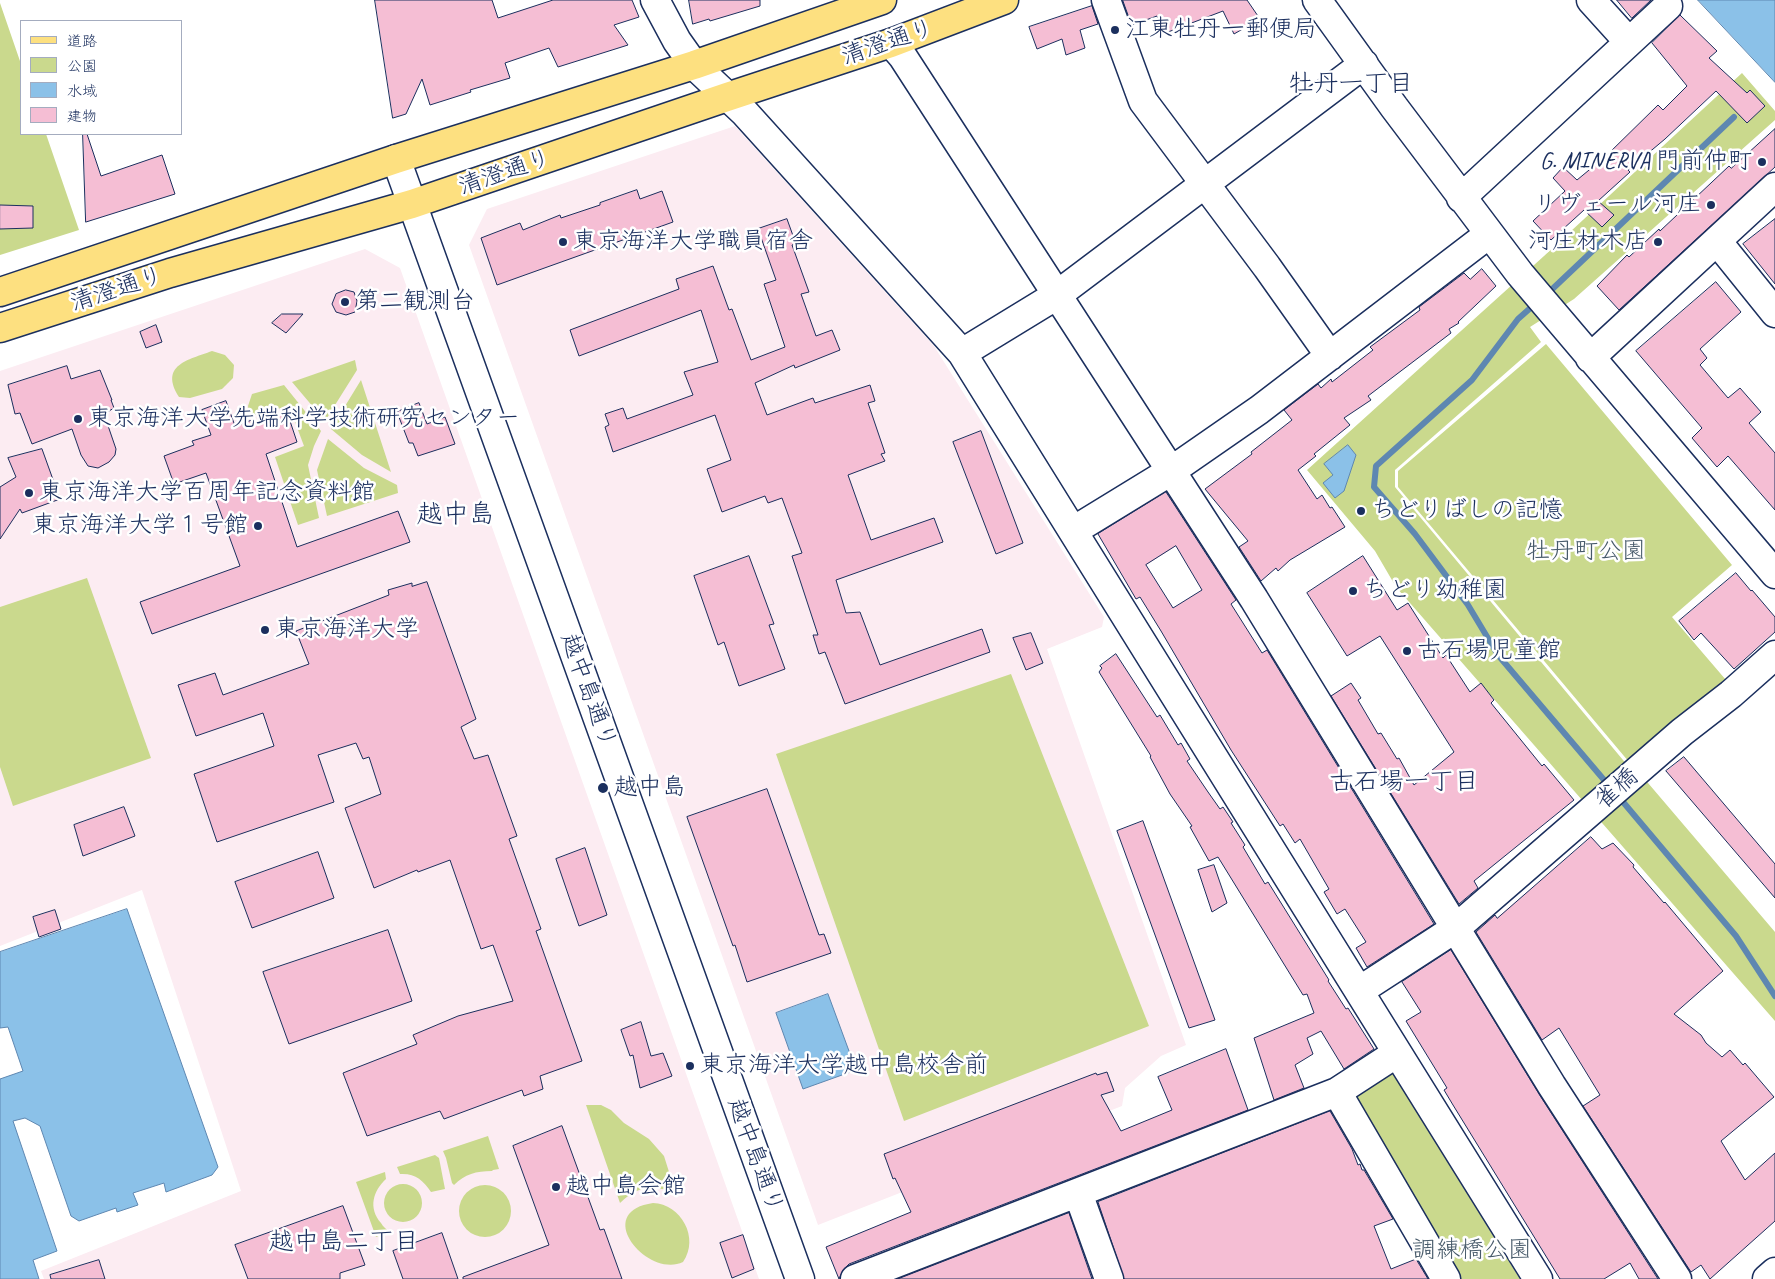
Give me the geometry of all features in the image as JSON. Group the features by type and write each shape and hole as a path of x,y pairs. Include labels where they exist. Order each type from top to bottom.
{"main road":[{"name":"清澄通り","path":"0,292 396,159 694,65 882,0"},
{"name":"清澄通り","path":"0,328 170,273 412,204 736,105 1004,0"}],"street":[{"path":"655,0 677,41 694,65 736,105 962,353 1538,1279"},
{"path":"1106,0 1143,101 1267,266 1330,356"},
{"path":"1317,0 1461,198 1520,274 1557,320 1775,574"},
{"path":"1591,0 1629,42"},
{"path":"1461,198 1668,6"},
{"path":"891,43 903,57 1259,608 1552,1086 1677,1279"},
{"path":"962,353 1057,295 1364,64"},
{"name":"越中島通り","path":"396,159 800,1279"},
{"path":"1590,358 1775,187"},
{"path":"1073,531 1171,471 1259,410 1489,234"},
{"path":"1718,241 1775,312"},
{"name":"雀橋","path":"1359,991 1456,928 1682,732 1731,694 1775,655"},
{"path":"855,1279 1337,1092 1397,1053"},
{"path":"1337,1092 1446,1279"},
{"path":"1078,1193 1110,1279"},
{"path":"1766,1279 1775,1272"}],"shaded area":[{"path":"735,126 934,346 1104,617 1102,627 1047,649 1186,1045 1161,1056 1125,1088 1122,1106 818,1225 469,245 487,209"},
{"name":"東京海洋大学","path":"365,249 400,268 759,1279 44,1279 41,1271 241,1191 142,890 0,946 0,371"}],"green space":[{"path":"0,3 20,61 20,135 46,135 79,230 0,255"},
{"path":"1742,73 1775,111 1775,120 1574,299 1530,327 1541,342 1395,470 1395,487 1628,766 1631,763 1775,932 1775,1021 1396,587 1375,551 1307,470 1544,256"},
{"name":"牡丹町公園","path":"1546,344 1732,565 1672,617 1726,680 1635,760 1629,762 1398,487 1398,471"},
{"path":"212,351 225,355 234,365 233,378 222,389 190,398 179,397 172,378 174,371 186,361"},
{"path":"355,360 357,370 325,421 292,382"},
{"path":"361,380 391,472 362,455 331,429"},
{"path":"284,385 321,431 308,465 319,518 298,525 275,457 304,446 289,406 250,416 248,406 252,394"},
{"path":"328,439 364,468 397,485 398,493 327,516 317,470"},
{"path":"87,578 151,758 13,806 0,767 0,607"},
{"path":"1011,674 1149,1026 904,1121 776,754"},
{"name":"調練橋公園","path":"1392,1072 1520,1279 1459,1279 1351,1095"},
{"path":"586,1105 601,1105 611,1110 624,1123 649,1139 664,1156 675,1191 646,1188 627,1197 620,1203"},
{"path":"488,1136 499,1169 471,1174 462,1178 454,1185 443,1151"},
{"path":"435,1155 439,1158 445,1189 431,1192 418,1178 400,1174 397,1167"},
{"path":"385,1172 386,1179 375,1194 373,1206 377,1217 389,1232 376,1237 356,1182"},
{"path":"403,1184 417,1189 422,1203 417,1217 403,1222 389,1217 384,1203 389,1189"},
{"path":"480,1185 490,1185 504,1192 511,1206 511,1216 504,1230 490,1237 480,1237 470,1233 463,1226 459,1216 459,1206 463,1196 470,1189"},
{"path":"653,1203 672,1209 685,1224 689,1243 688,1253 683,1262 669,1265 655,1261 642,1253 632,1242 626,1230 627,1218 635,1209"}],"water":[{"path":"1698,0 1775,0 1775,82"},
{"path":"1348,445 1356,455 1344,491 1335,498 1323,483 1333,475 1324,464"},
{"path":"127,909 218,1167 212,1175 166,1192 164,1183 133,1193 138,1205 117,1212 116,1208 79,1221 71,1216 40,1126 25,1118 13,1121 57,1251 33,1260 39,1279 0,1279 0,1079 23,1071 8,1027 0,1028 0,952"},
{"path":"828,994 856,1070 803,1089 776,1013"}],"building":[{"path":"375,0 492,0 498,18 553,0 632,0 639,17 614,25 628,45 558,67 549,48 505,63 510,78 430,105 422,79 406,114 393,118"},
{"path":"689,0 760,0 760,6 710,21 709,19 693,24"},
{"path":"1123,0 1247,0 1260,19 1234,34 1223,11 1168,32 1166,28 1162,31 1157,16 1132,25"},
{"path":"1617,0 1651,0 1632,18"},
{"path":"1092,6 1098,24 1080,30 1085,48 1066,55 1062,39 1037,49 1029,27"},
{"path":"1680,15 1717,51 1709,58 1747,93 1750,90 1765,106 1747,123 1716,91 1665,139 1628,170 1630,172 1598,201 1614,215 1602,227 1584,210 1551,240 1533,221 1565,191 1553,178 1563,167 1577,180 1606,156 1658,105 1663,110 1687,86 1652,43"},
{"path":"1775,129 1775,167 1619,310 1597,286 1627,255 1629,257 1659,229 1660,231 1729,166 1731,168"},
{"path":"83,135 87,135 101,176 162,155 175,194 86,222"},
{"name":"東京海洋大学職員宿舎","path":"637,190 640,199 662,191 673,222 497,285 481,238 520,223 523,230 560,215 561,218 600,205 600,203"},
{"path":"0,205 33,206 33,228 0,229"},
{"path":"787,219 796,244 792,245 809,292 801,294 816,336 832,330 840,350 795,368 794,365 755,383 767,415 813,398 815,403 870,385 875,401 868,403 885,453 881,454 885,461 848,475 871,540 934,518 943,542 836,580 846,613 860,612 880,665 982,629 990,652 845,704 825,652 819,654 813,635 818,635 792,556 802,553 782,498 768,503 765,496 722,512 707,469 731,460 715,415 613,452 605,427 609,425 605,414 623,408 627,419 693,395 684,372 718,362 701,310 579,356 570,330 679,289 676,279 713,266 729,310 732,309 751,360 785,347 764,284 776,280 758,229"},
{"path":"1775,219 1775,284 1743,244"},
{"path":"1482,269 1496,286 1459,323 1449,329 1451,333 1368,396 1371,400 1344,418 1350,425 1314,454 1316,456 1298,470 1317,499 1322,495 1345,527 1290,560 1278,571 1276,568 1261,581 1239,547 1248,541 1205,489 1252,454 1251,452 1292,420 1284,410 1318,384 1321,388 1331,379 1332,382 1373,350 1370,347 1420,310 1419,307 1464,273 1470,279"},
{"path":"1716,282 1741,312 1700,349 1707,358 1700,365 1728,398 1740,388 1761,412 1749,423 1775,453 1775,510 1728,456 1717,467 1692,438 1702,428 1636,351"},
{"name":"第二観測台","path":"346,290 354,292 357,301 355,312 346,315 336,312 332,304 336,294"},
{"path":"282,314 303,314 286,333 272,323"},
{"path":"156,325 162,342 146,348 140,332"},
{"name":"東京海洋大学先端科学技術研究センター","path":"67,366 71,379 100,370 112,400 114,408 104,414 116,449 115,455 109,462 98,468 88,466 81,455 72,429 32,444 20,413 15,414 8,385"},
{"name":"東京海洋大学１号館","path":"226,401 235,426 252,420 253,424 287,412 297,442 266,454 297,547 398,511 410,542 152,634 140,602 240,566 206,473 174,484 164,456 194,445 192,441 211,435 202,410"},
{"path":"419,403 427,424 445,417 455,444 418,456 413,443 409,443 397,412"},
{"path":"981,431 1023,543 996,554 953,442"},
{"name":"東京海洋大学百周年記念資料館","path":"42,449 60,499 22,513 20,509 0,539 0,487 16,477 8,458"},
{"path":"1166,492 1236,600 1231,604 1262,653 1267,650 1434,924 1367,967 1356,948 1366,942 1345,909 1337,914 1324,892 1329,889 1300,839 1295,843 1283,824 1280,826 1231,750 1140,597 1136,599 1098,534","holes":["1176,546 1202,590 1173,608 1146,565"]},
{"path":"749,556 774,624 769,625 785,669 739,686 724,642 718,645 694,576"},
{"path":"1363,556 1397,610 1408,603 1443,658 1446,655 1470,692 1481,683 1494,700 1491,703 1542,766 1544,764 1574,800 1474,881 1478,888 1459,904 1331,696 1351,683 1361,698 1358,700 1378,734 1381,733 1397,759 1399,758 1414,785 1454,752 1380,636 1347,656 1307,593"},
{"path":"1736,573 1775,617 1775,632 1734,669 1701,633 1694,640 1679,621"},
{"path":"427,582 476,719 461,727 474,759 488,755 517,836 509,839 541,929 536,931 582,1061 540,1076 543,1089 524,1096 522,1090 444,1119 440,1111 367,1136 343,1073 417,1044 413,1035 458,1016 513,1001 493,945 481,949 450,860 418,872 417,870 374,888 345,808 381,794 369,757 363,759 356,743 318,755 334,802 217,842 194,774 274,746 263,713 196,736 178,685 215,673 223,695 309,664 296,631 389,595 388,590 412,583 412,586"},
{"path":"1031,633 1043,663 1026,670 1013,638"},
{"path":"1116,654 1157,717 1160,715 1178,745 1181,743 1190,759 1187,761 1208,792 1220,809 1223,807 1233,822 1231,823 1245,845 1243,847 1265,884 1268,882 1328,981 1374,1049 1344,1069 1321,1031 1307,1038 1313,1054 1295,1065 1304,1088 1274,1100 1254,1038 1314,1013 1307,994 1303,995 1218,857 1209,861 1190,827 1192,826 1170,794 1151,756 1099,672 1102,668 1100,666"},
{"path":"1684,757 1775,864 1775,898 1666,771"},
{"path":"767,789 819,935 824,934 831,953 747,982 687,817"},
{"path":"124,807 135,836 83,856 74,825"},
{"path":"1143,821 1215,1020 1189,1028 1117,831"},
{"path":"1591,837 1602,849 1613,843 1634,865 1633,867 1723,971 1674,1014 1701,1035 1706,1043 1722,1057 1730,1050 1743,1065 1745,1063 1774,1097 1721,1141 1745,1180 1775,1153 1775,1221 1710,1279 1701,1265 1691,1272 1583,1106 1600,1095 1559,1028 1542,1040 1476,932 1495,915 1497,918"},
{"path":"585,848 607,915 579,926 556,859"},
{"path":"318,852 334,898 252,928 235,882"},
{"path":"1214,865 1227,903 1212,912 1198,870"},
{"path":"55,910 61,929 39,937 33,917"},
{"path":"388,930 412,1001 289,1044 263,972"},
{"path":"1451,950 1539,1094 1658,1279 1639,1279 1630,1263 1604,1279 1560,1279 1444,1090 1447,1088 1406,1021 1421,1012 1402,982"},
{"path":"641,1022 651,1056 663,1053 672,1076 640,1088 633,1055 630,1056 621,1030"},
{"path":"1226,1049 1248,1110 849,1264 843,1270 839,1279 826,1247 911,1212 895,1178 893,1179 884,1154 1096,1073 1097,1075 1107,1072 1114,1091 1101,1095 1121,1131 1172,1110 1158,1077"},
{"path":"1330,1111 1352,1149 1358,1165 1360,1164 1362,1170 1364,1170 1393,1219 1374,1226 1391,1269 1416,1259 1428,1279 1124,1279 1098,1202"},
{"name":"越中島会館","path":"562,1126 600,1230 604,1229 622,1279 463,1279 463,1277 549,1245 513,1146"},
{"path":"343,1206 365,1265 340,1273 340,1279 248,1279 235,1245"},
{"path":"1069,1213 1092,1279 898,1279"},
{"path":"442,1233 458,1279 403,1279 393,1251"},
{"path":"743,1235 754,1269 732,1278 720,1243"},
{"path":"99,1260 105,1279 51,1279 50,1275"}],"waterway":[{"path":"1546,295 1734,117"},
{"path":"1536,303 1518,319 1472,380 1376,466 1374,487 1415,534 1468,605 1498,655 1610,787"},
{"path":"1618,796 1736,936 1775,996"}],"place":[{"name":"江東牡丹一郵便局","path":"1115,30"},
{"name":"G. MINERVA 門前仲町","path":"1762,162"},
{"name":"リヴェール河庄","path":"1711,205"},
{"name":"東京海洋大学職員宿舎","path":"563,242"},
{"name":"河庄材木店","path":"1658,242"},
{"name":"第二観測台","path":"345,302"},
{"name":"東京海洋大学先端科学技術研究センター","path":"78,419"},
{"name":"東京海洋大学百周年記念資料館","path":"29,493"},
{"name":"ちどりばしの記憶","path":"1361,511"},
{"name":"東京海洋大学１号館","path":"258,526"},
{"name":"ちどり幼稚園","path":"1353,591"},
{"name":"東京海洋大学","path":"265,630"},
{"name":"古石場児童館","path":"1407,651"},
{"name":"越中島","path":"603,788"},
{"name":"東京海洋大学越中島校舎前","path":"690,1066"},
{"name":"越中島会館","path":"556,1187"}],"district":[{"name":"牡丹一丁目","path":"1351,84"},
{"name":"越中島","path":"456,515"},
{"name":"古石場一丁目","path":"1404,782"},
{"name":"越中島二丁目","path":"344,1242"}]}
